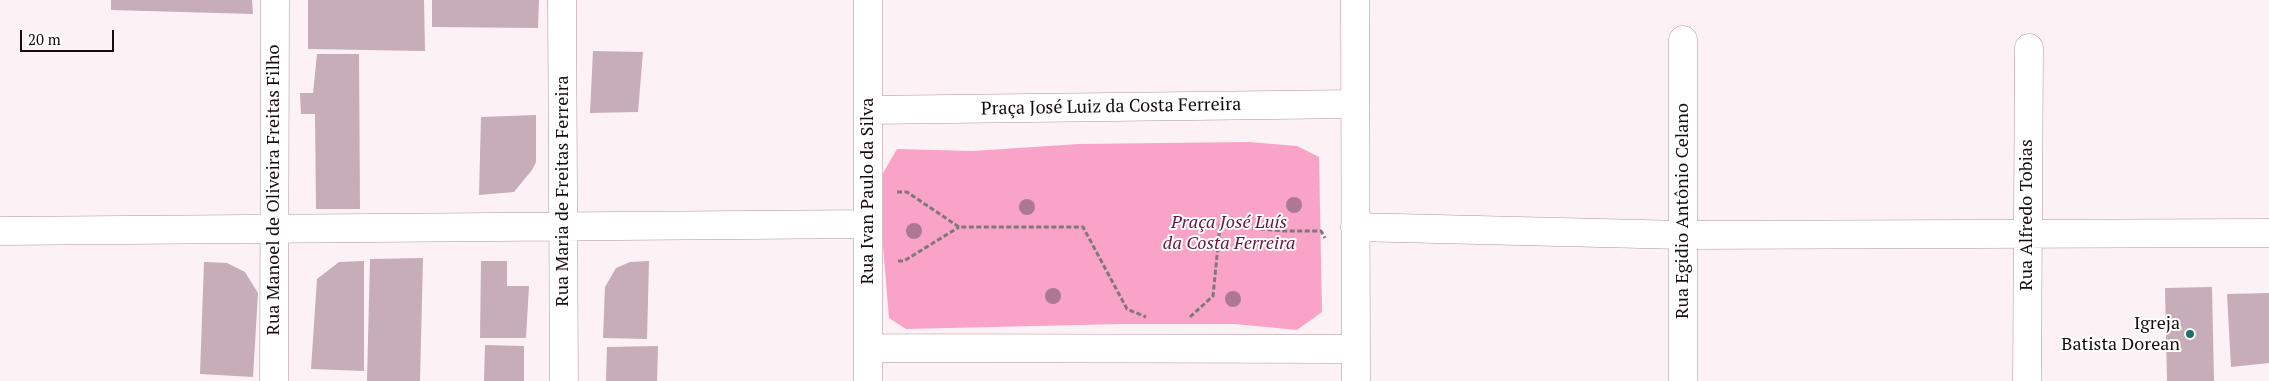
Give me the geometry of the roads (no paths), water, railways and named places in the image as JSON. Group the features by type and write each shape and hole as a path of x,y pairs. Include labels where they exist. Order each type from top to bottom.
{"street":[{"name":"Rua Manoel de Oliveira Freitas Filho","path":"274,381 275,0"},
{"name":"Rua Maria de Freitas Ferreira","path":"562,0 564,381"},
{"name":"Rua Ivan Paulo da Silva","path":"868,0 868,381"},
{"path":"1355,0 1356,381"},
{"name":"Rua Egidio Antônio Celano","path":"1683,40 1683,381"},
{"name":"Rua Alfredo Tobias","path":"2027,381 2026,233 2029,48"},
{"name":"Praça José Luiz da Costa Ferreira","path":"868,110 1355,104"},
{"path":"0,231 868,224"},
{"path":"1356,227 1682,234 2269,234"},
{"path":"869,348 1356,349"}],"place":[{"name":"Igreja Batista Dorean","path":"2190,334"}],"park label":[{"name":"Praça José Luís da Costa Ferreira","path":"1229,233"}]}
